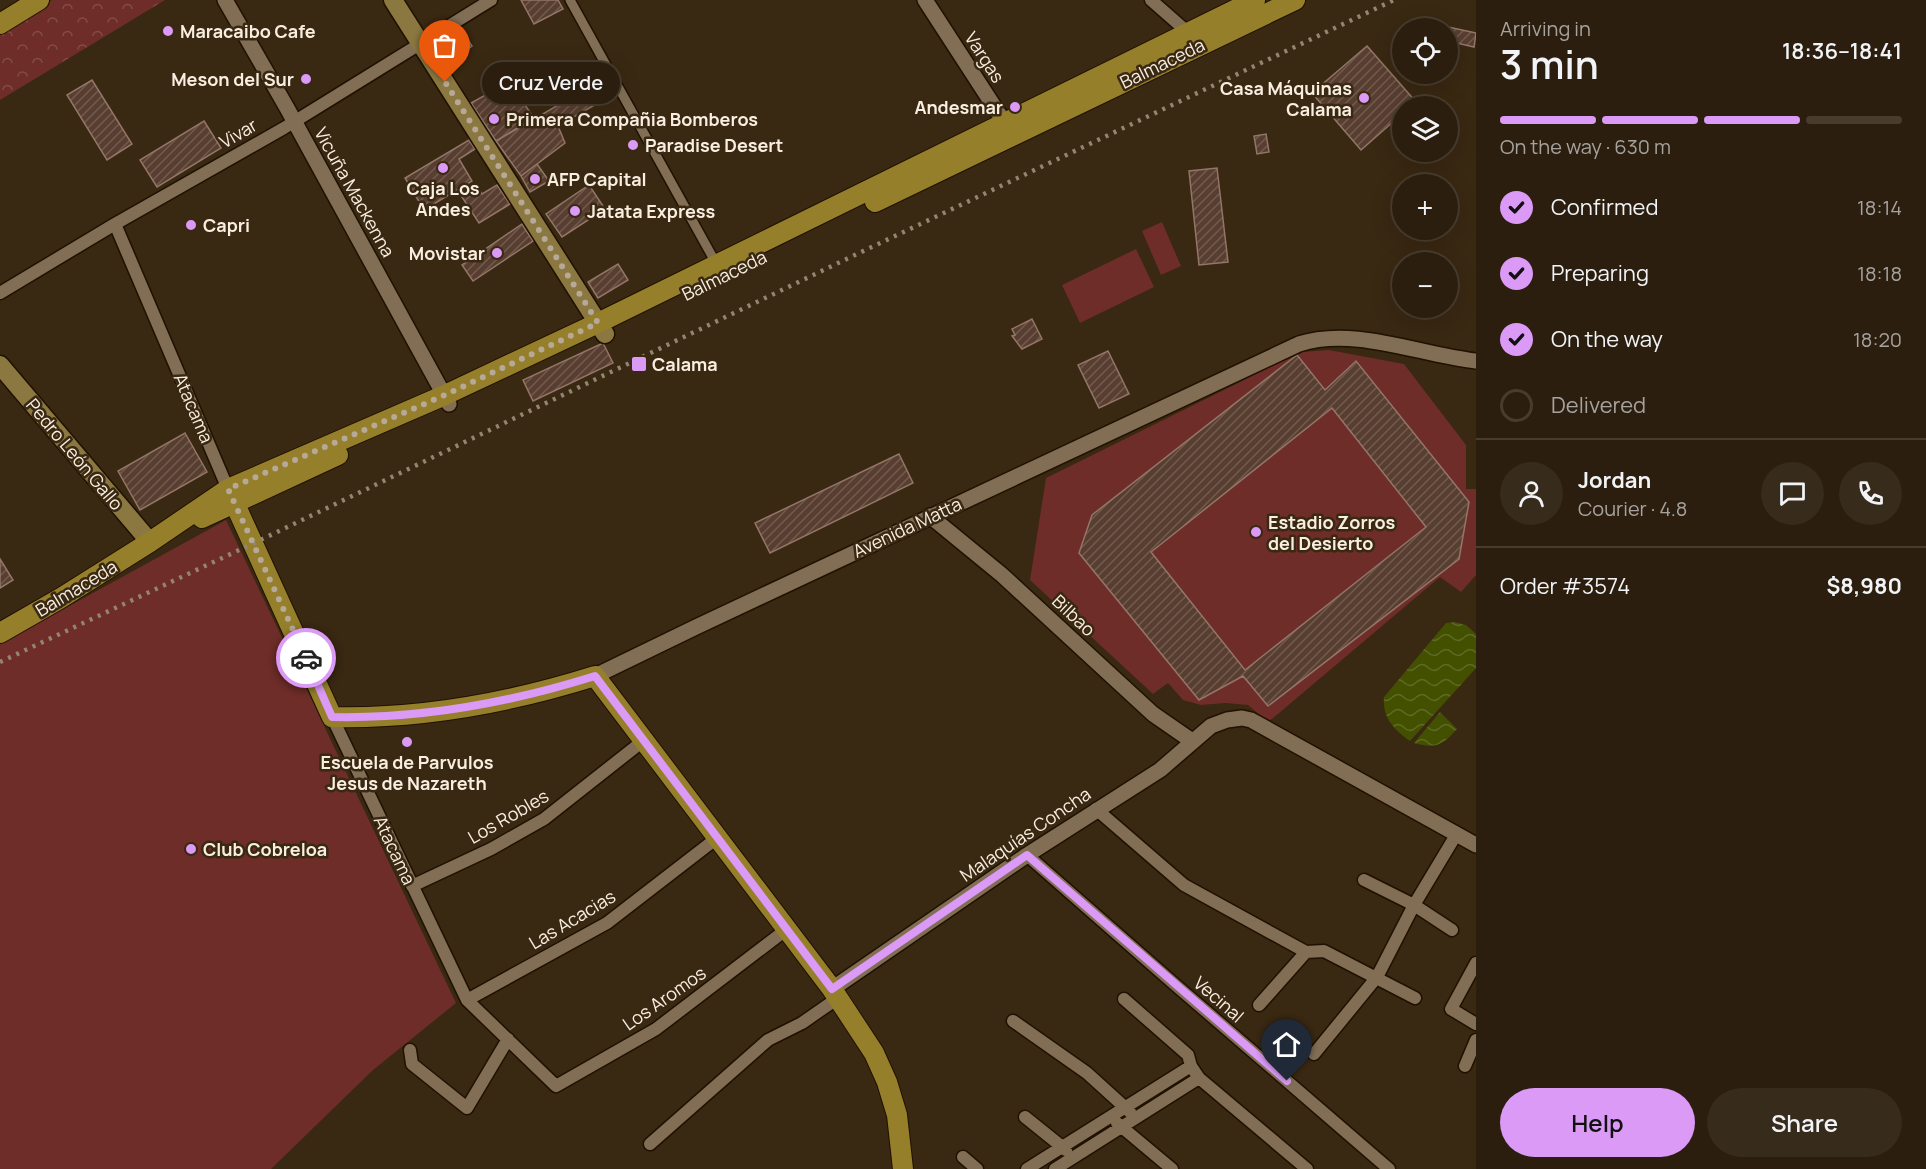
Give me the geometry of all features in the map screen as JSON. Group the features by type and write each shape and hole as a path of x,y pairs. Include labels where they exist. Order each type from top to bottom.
{"main road":[{"path":"1,22 39,0"},
{"path":"393,0 601,328"},
{"name":"Balmaceda","path":"1195,38 1255,0"},
{"name":"Balmaceda","path":"0,633 231,496 447,400 601,328 1195,38 1295,0"},
{"name":"Balmaceda","path":"601,328 718,266 1009,128"},
{"name":"Pedro León Gallo","path":"0,365 150,542"},
{"name":"Atacama","path":"231,496 332,717"},
{"path":"595,676 835,993 874,1053 887,1082 897,1115 903,1169"},
{"name":"Avenida Matta","path":"332,717 406,716 510,700 595,676"}],"street":[{"name":"Vicuña Mackenna","path":"225,0 447,400"},
{"name":"Vivar","path":"0,293 115,224 294,122 491,0"},
{"path":"570,0 718,266"},
{"name":"Vargas","path":"925,0 1009,128"},
{"path":"1151,0 1195,38"},
{"name":"Atacama","path":"115,224 231,496"},
{"name":"Avenida Matta","path":"595,676 930,516 1308,341 1343,338 1476,361"},
{"name":"Bilbao","path":"930,516 1002,575 1153,714 1192,741"},
{"name":"Atacama","path":"332,717 467,1000 556,1086"},
{"name":"Malaquías Concha","path":"835,993 1027,855 1160,770 1211,726 1227,720 1242,718 1251,720 1456,835"},
{"name":"Los Robles","path":"412,886 491,849 544,819 643,741"},
{"path":"1096,809 1184,885 1306,952 1324,951 1415,998"},
{"path":"1314,1054 1377,977 1414,905 1456,835 1476,845"},
{"name":"Las Acacias","path":"467,1000 608,923 717,838"},
{"name":"Vecinal","path":"1027,855 1389,1169"},
{"path":"1364,880 1414,905 1452,930"},
{"name":"Los Aromos","path":"556,1086 656,1029 787,929"},
{"path":"1260,1005 1306,952"},
{"path":"1476,963 1450,1009 1476,1024"},
{"path":"650,1144 768,1040 802,1023 835,993"},
{"path":"1124,999 1188,1055 1191,1066 1199,1078 1307,1169"},
{"path":"1013,1021 1087,1073 1136,1118"},
{"path":"410,1050 412,1064 467,1108 508,1039"},
{"path":"1476,1040 1465,1066 1476,1060"},
{"path":"1033,1167 1061,1146 1191,1066"},
{"path":"1055,1169 1199,1078"},
{"path":"1110,1116 1172,1169"},
{"path":"1025,1117 1074,1156"},
{"path":"963,1157 977,1169"}],"green space":[{"path":"52,0 165,0 0,100 0,32"},
{"path":"1162,222 1181,266 1161,275 1142,231"},
{"path":"1136,249 1154,287 1080,323 1062,285"},
{"name":"Estadio Zorros del Desierto","path":"1329,350 1404,364 1466,445 1466,489 1476,489 1476,575 1461,592 1440,577 1267,721 1248,705 1225,703 1201,705 1183,700 1168,683 1153,694 1030,580 1046,478 1301,352"},
{"name":"Club Cobreloa","path":"226,520 456,1003 373,1070 271,1169 0,1169 0,644"}],"water":[{"path":"1455,622 1466,625 1476,634 1476,668 1410,741 1387,717 1384,697 1446,623"},
{"path":"1440,712 1457,729 1438,745 1428,746 1414,743"}],"building":[{"path":"521,0 558,0 563,9 534,24"},
{"path":"460,28 472,46 447,64 434,45"},
{"path":"1458,29 1476,33 1474,47 1458,43"},
{"name":"Casa Máquinas Calama","path":"1367,46 1392,75 1392,84 1400,84 1411,96 1392,96 1392,123 1361,150 1312,93"},
{"path":"603,79 612,95 558,126 565,143 521,176 496,141"},
{"path":"92,80 132,144 107,160 67,95"},
{"path":"509,82 534,118 496,141 471,103"},
{"path":"204,121 221,148 157,187 140,160"},
{"path":"1266,134 1269,152 1257,154 1254,136"},
{"name":"Caja Los Andes","path":"469,140 475,149 459,159 472,181 424,210 405,178"},
{"name":"AFP Capital","path":"537,164 549,181 530,192 521,176"},
{"path":"1217,168 1228,262 1199,265 1189,171"},
{"path":"476,185 482,194 497,185 510,204 479,223 460,194"},
{"name":"Jatata Express","path":"589,185 605,209 562,237 546,214"},
{"name":"Movistar","path":"522,224 533,241 473,281 462,265"},
{"path":"618,264 628,280 598,298 588,282"},
{"path":"1032,319 1042,339 1022,349 1012,336 1015,335 1012,329"},
{"path":"603,343 613,363 533,401 523,380"},
{"path":"1108,351 1129,394 1099,408 1078,365"},
{"path":"1297,355 1325,390 1356,361 1469,502 1459,559 1268,706 1243,676 1199,700 1079,553 1092,515","holes":["1332,408 1426,527 1245,670 1151,552"]},
{"path":"185,433 207,472 140,510 118,471"},
{"path":"899,454 913,483 770,553 755,523"},
{"path":"0,559 13,580 0,588"}],"railway":[{"path":"0,662 1394,0"}],"way so far":[{"path":"306,658 228,489 445,395 598,323 445,82"}],"place":[{"name":"Maracaibo Cafe","path":"168,31"},
{"name":"Meson del Sur","path":"306,79"},
{"name":"Cruz Verde","path":"445,82"},
{"name":"Casa Máquinas Calama","path":"1364,98"},
{"name":"Andesmar","path":"1015,107"},
{"name":"Primera Compañia Bomberos","path":"494,119"},
{"name":"Paradise Desert","path":"633,145"},
{"name":"Caja Los Andes","path":"443,168"},
{"name":"AFP Capital","path":"535,179"},
{"name":"Jatata Express","path":"575,211"},
{"name":"Capri","path":"191,225"},
{"name":"Movistar","path":"497,253"},
{"name":"Calama","path":"639,364"},
{"name":"Estadio Zorros del Desierto","path":"1256,532"},
{"name":"Escuela de Parvulos Jesus de Nazareth","path":"407,742"},
{"name":"Club Cobreloa","path":"191,849"}],"route":[{"path":"306,658 332,717 406,716 510,700 595,676 832,989 1027,855 1287,1081"}]}
